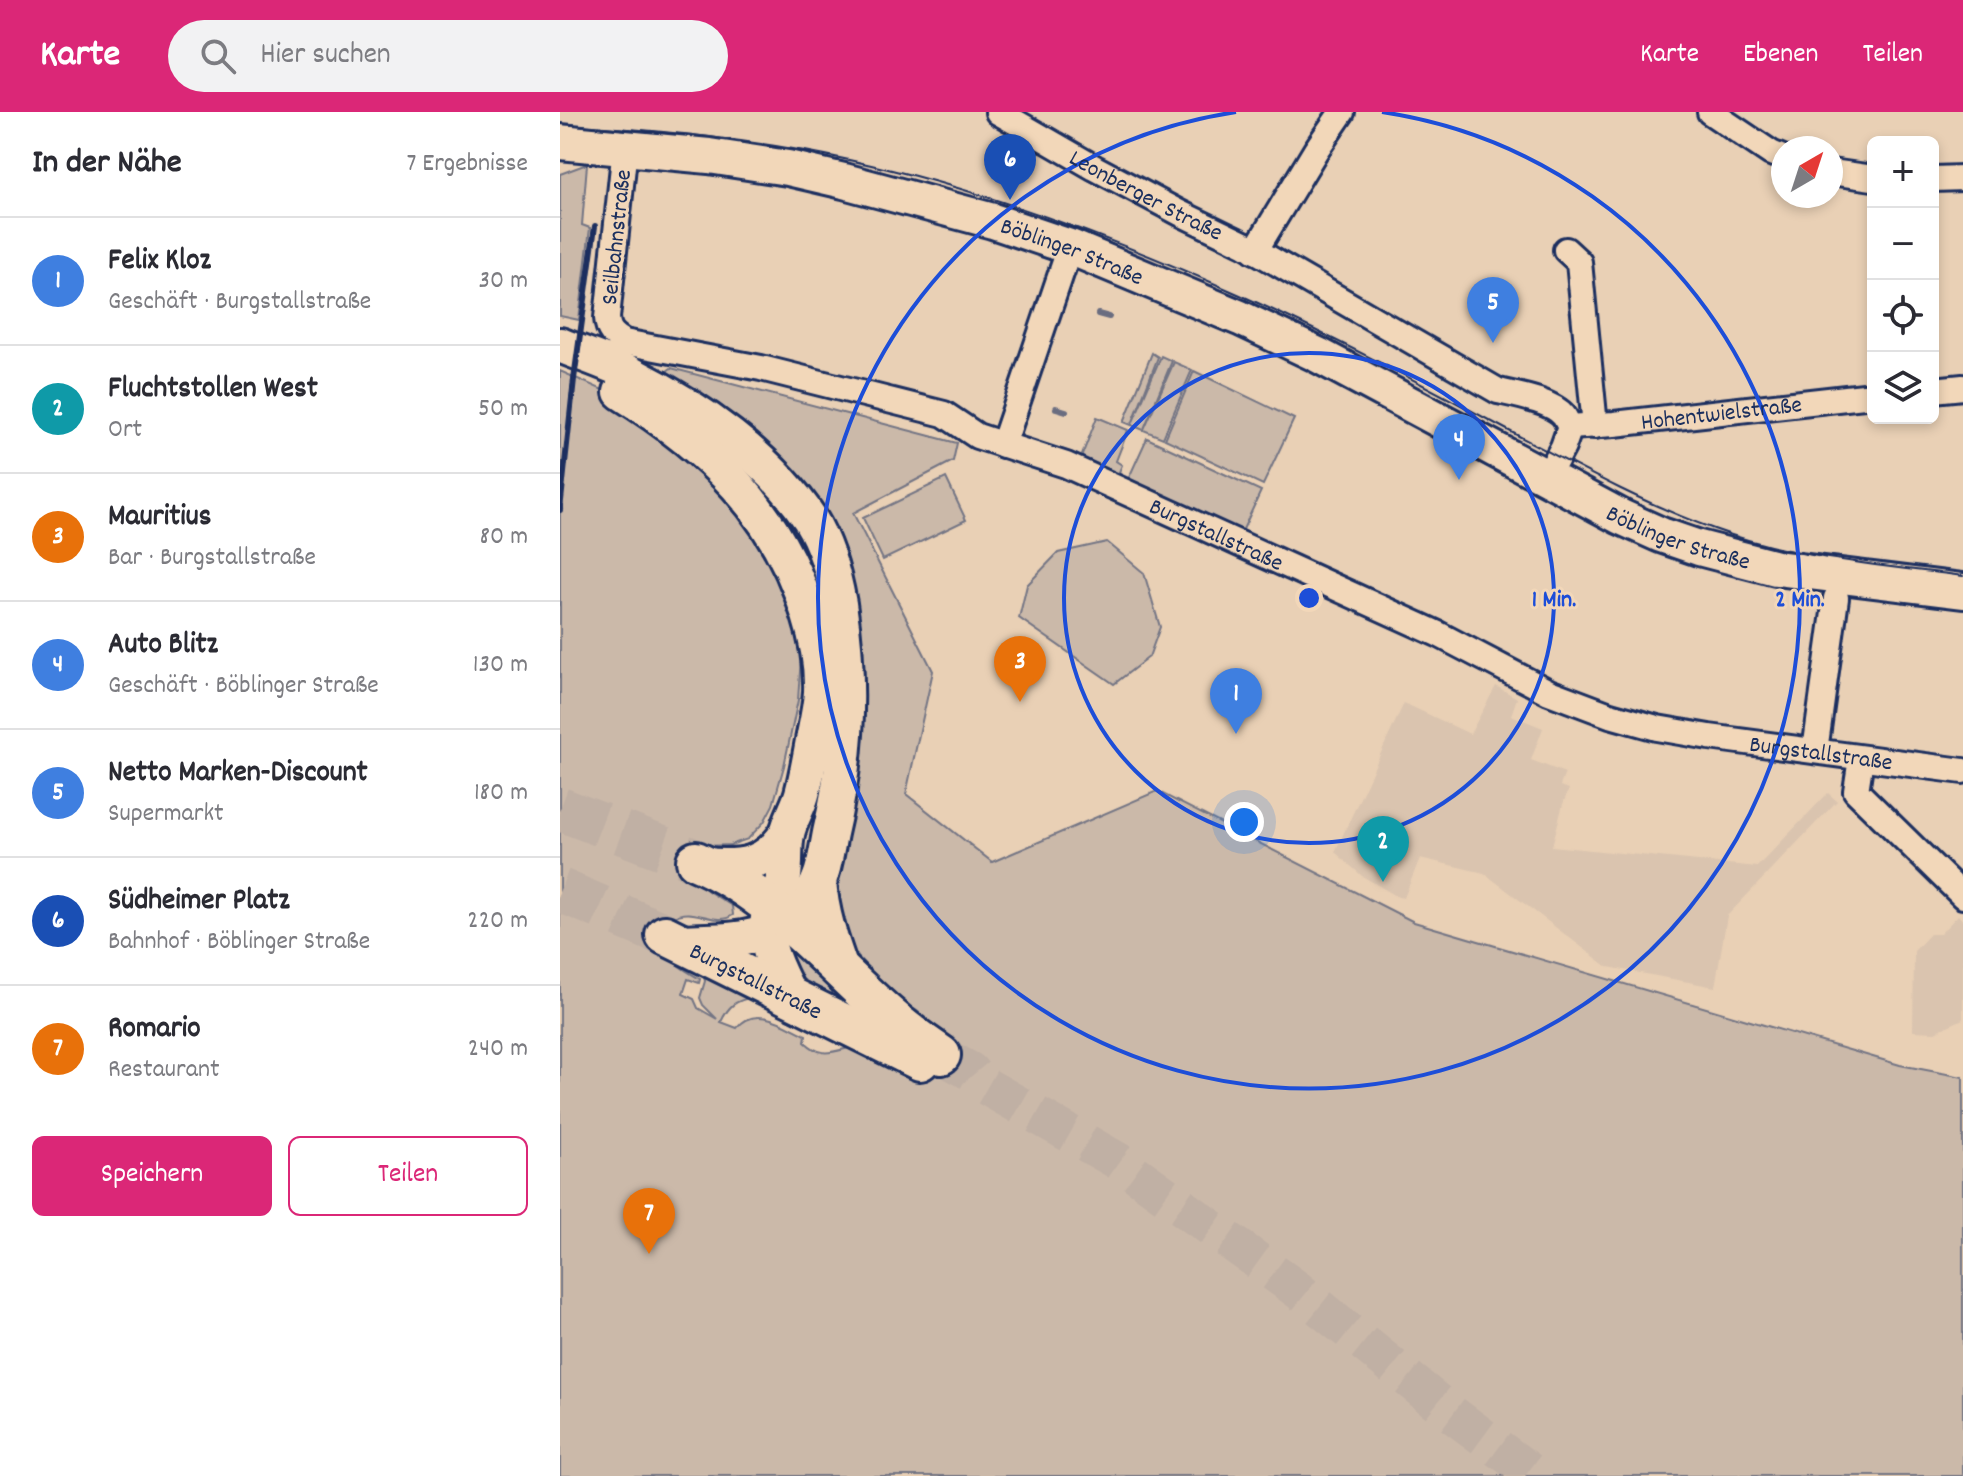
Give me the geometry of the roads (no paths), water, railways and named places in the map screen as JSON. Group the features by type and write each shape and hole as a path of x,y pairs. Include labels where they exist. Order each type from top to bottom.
{"main road":[{"name":"Böblinger Straße","path":"560,142 709,156 816,174 993,221 1070,247 1305,349 1661,535 1776,568 1963,591"},
{"path":"560,345 644,381 704,417 758,460 785,487 810,520 827,554 836,586 846,658 846,724 841,780 819,880 823,914 842,972"},
{"path":"560,362 621,391 690,440 740,488 792,566 820,654 821,686 802,795 787,833 783,879 768,947 790,996"},
{"path":"700,863 731,867 746,865 771,853 787,833"},
{"name":"Burgstallstraße","path":"672,938 790,996 937,1062 842,972 775,920 730,878 700,863"},
{"path":"672,938 751,937 805,902 819,880"}],"street":[{"name":"Leonberger Straße","path":"998,112 1095,168 1255,251"},
{"path":"1342,112 1255,251 1498,391 1536,400 1565,416 1570,427 1547,477"},
{"path":"1710,112 1771,153"},
{"name":"Seilbahnstraße","path":"608,328 625,147"},
{"path":"1843,174 1867,177"},
{"path":"1939,179 1963,178"},
{"path":"1003,445 1070,247"},
{"path":"1566,250 1579,262 1595,426"},
{"name":"Burgstallstraße","path":"608,328 624,342 761,368 944,414 977,436 1066,465 1438,634 1549,692 1598,711 1657,728 1963,771"},
{"path":"1939,389 1963,387"},
{"name":"Hohentwielstraße","path":"1570,427 1867,396"},
{"path":"1815,751 1836,598"},
{"path":"1861,758 1856,791 1963,896"}],"waterway":[{"path":"1098,314 1109,317"},
{"path":"1056,408 1066,411"}],"tunnel":[{"path":"560,809 696,861"},
{"path":"560,890 665,935"},
{"path":"941,1055 970,1071 980,1083 1118,1161 1298,1290 1452,1414 1536,1476"}],"tram line":[{"path":"560,124 669,132 777,146 899,172 998,200 1191,273 1271,309 1604,481 1714,529 1805,554 1963,576"}],"railway":[{"path":"560,510 595,226"}],"place":[{"name":"Südheimer Platz","path":"1010,200"},
{"name":"Netto Marken-Discount","path":"1493,343"},
{"name":"Auto Blitz","path":"1459,480"},
{"name":"Mauritius","path":"1020,702"},
{"name":"Felix Kloz","path":"1236,734"},
{"name":"Fluchtstollen West","path":"1383,882"},
{"name":"Romario","path":"649,1254"}]}
